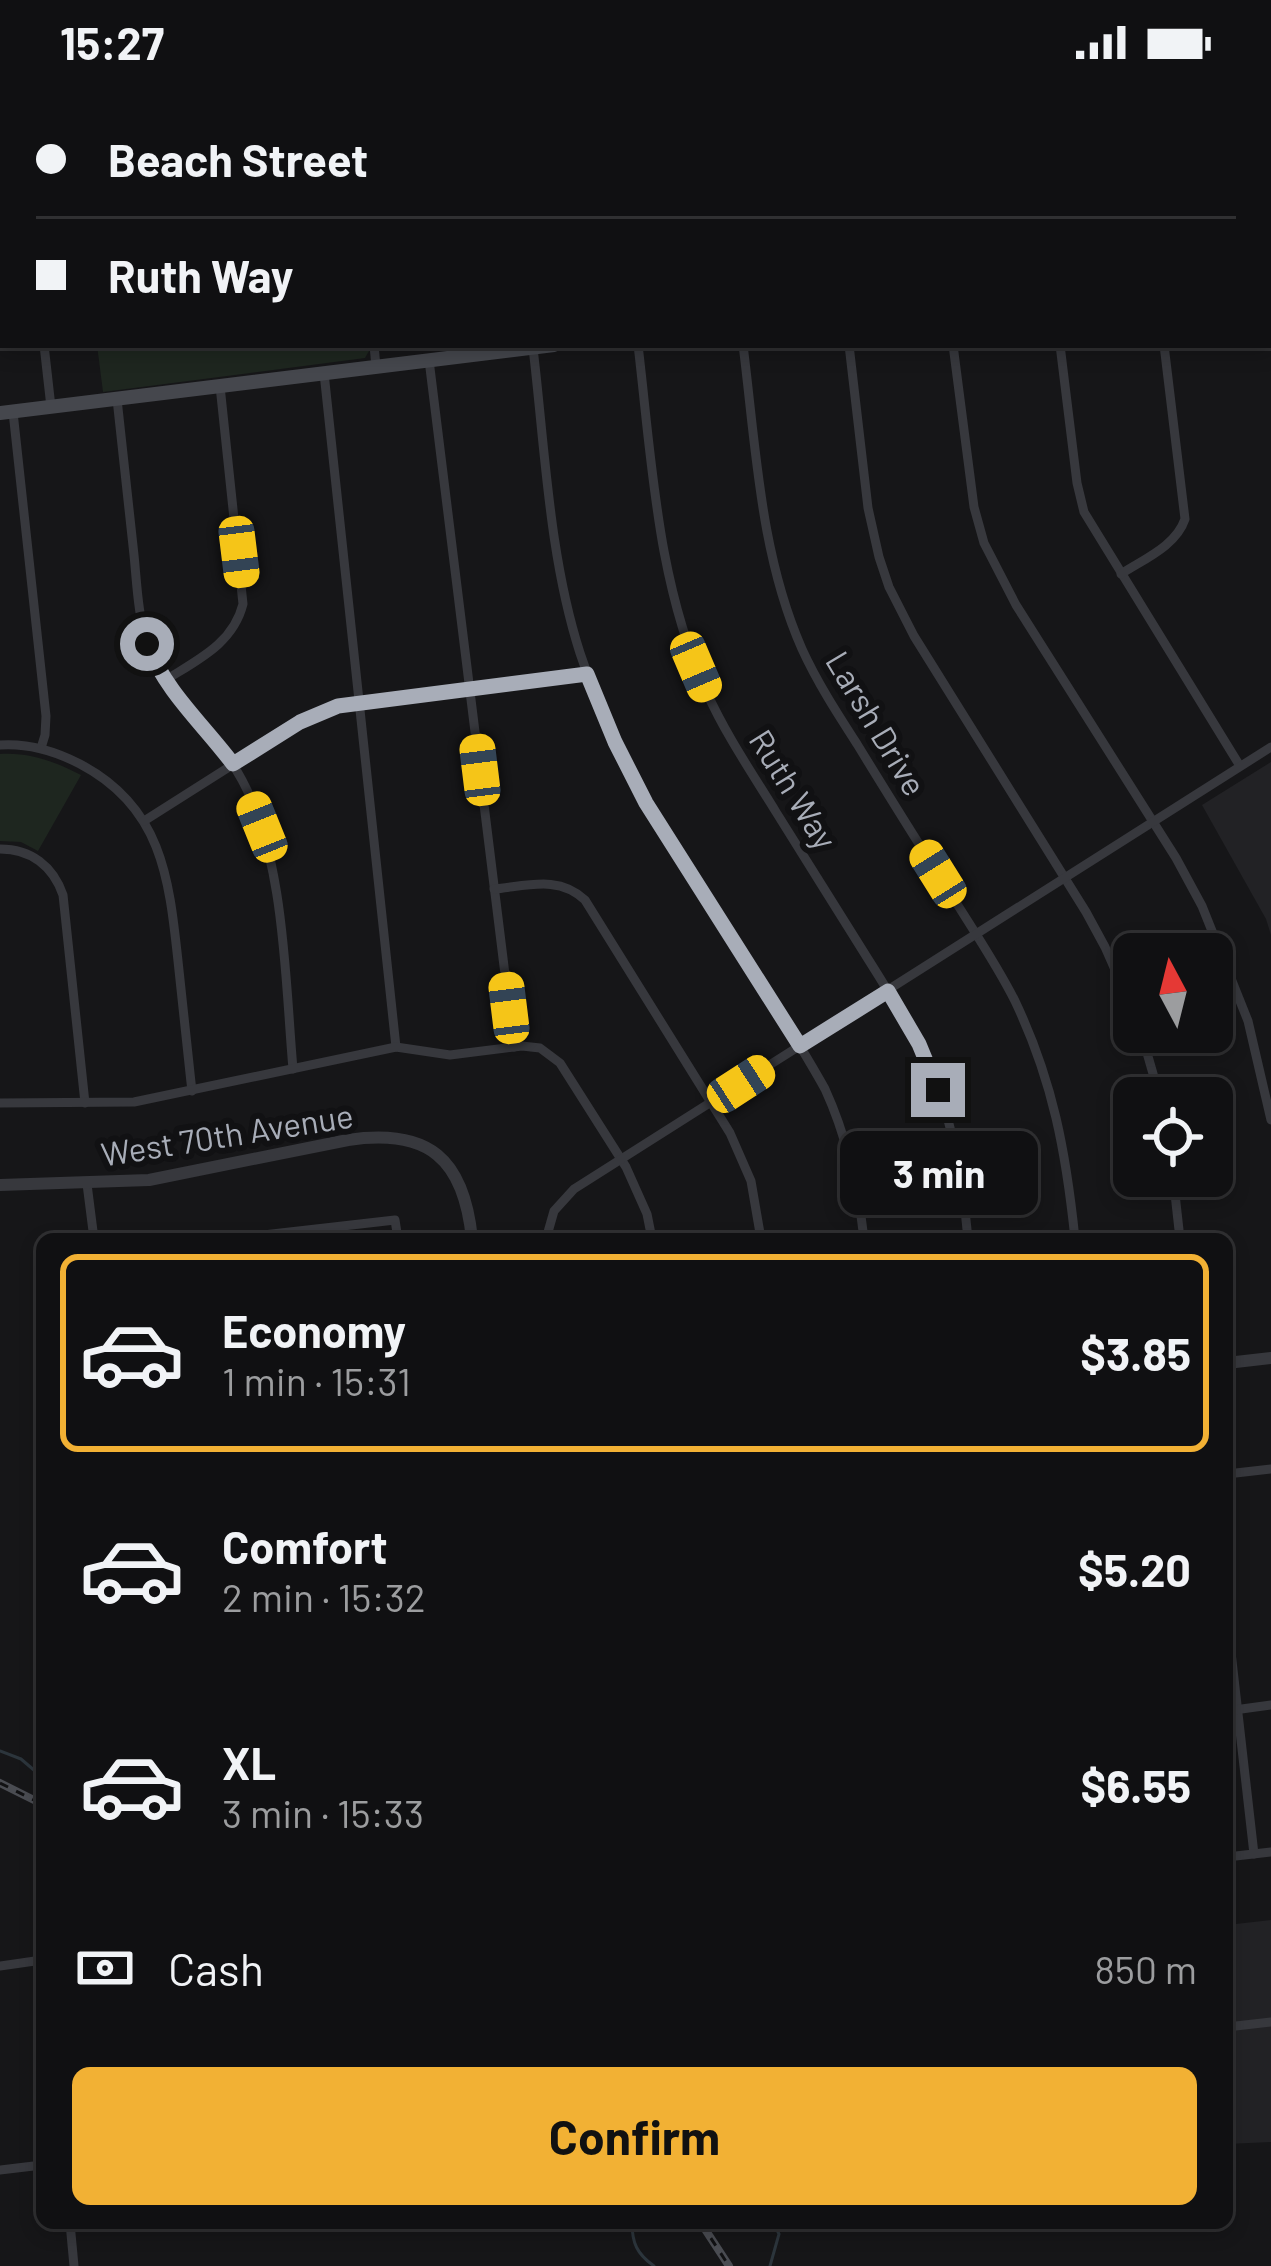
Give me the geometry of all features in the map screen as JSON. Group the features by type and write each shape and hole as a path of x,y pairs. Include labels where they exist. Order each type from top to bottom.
{"main road":[{"path":"7,412 533,348"}],"street":[{"path":"44,348 52,407"},
{"path":"374,348 376,367"},
{"path":"533,348 558,560 587,674 646,803 800,1046 832,1105 860,1199 863,1233"},
{"name":"Ruth Way","path":"638,348 664,557 696,667 739,753 919,1044 946,1113 962,1182 967,1233"},
{"name":"Larsh Drive","path":"743,348 765,524 789,617 835,709 1014,999 1049,1090 1064,1150 1074,1233"},
{"path":"849,348 868,508 889,587 914,637 1066,878 1113,965"},
{"path":"953,348 974,507 984,543 1016,605 1191,885 1238,990 1266,1072 1271,1120"},
{"path":"1060,348 1084,512 1240,766"},
{"path":"1120,574 1171,541 1185,519 1164,348"},
{"path":"430,360 514,1047"},
{"path":"324,374 396,1047"},
{"path":"164,681 222,643 236,626 243,604 220,386"},
{"path":"117,399 147,644 164,681 233,764 262,827 273,868 293,1069"},
{"path":"7,412 46,716 41,748"},
{"path":"144,820 312,716 360,702 587,674"},
{"path":"0,745 41,748 68,758 122,792 144,820 168,880 191,1091"},
{"path":"547,1233 550,1216 574,1189 1271,747"},
{"path":"0,849 19,850 42,862 63,895 85,1103"},
{"path":"494,889 556,883 580,895 730,1132 751,1181 760,1233"},
{"path":"0,1103 134,1102 396,1047 450,1055 540,1048 553,1055 622,1160 640,1194 650,1233"},
{"name":"West 70th Avenue","path":"0,1185 149,1180 376,1136 397,1137 424,1146 450,1168 467,1199 471,1233"},
{"path":"87,1184 93,1233"},
{"path":"1175,1197 1179,1233"},
{"path":"281,1233 395,1220 397,1233"},
{"path":"1233,1362 1271,1358"},
{"path":"1233,1473 1271,1469"},
{"path":"1233,1710 1271,1706"},
{"path":"1233,1717 1254,1854"},
{"path":"1233,1856 1271,1852"},
{"path":"0,1966 36,1961"},
{"path":"1233,2026 1271,2022"},
{"path":"0,2170 36,2165"},
{"path":"71,2229 74,2266"}],"shaded area":[{"path":"97,348 369,351 365,358 103,392"},
{"path":"0,754 42,759 81,775 38,851 21,842 0,841"},
{"path":"1271,762 1271,935 1202,805"},
{"path":"1271,1920 1271,2142 1233,2144 1233,1924"}],"waterway":[{"path":"0,1751 21,1759 36,1772"},
{"path":"632,2229 637,2248 654,2266"},
{"path":"770,2266 776,2229"}],"railway":[{"path":"0,1783 36,1801"},
{"path":"705,2229 729,2266"}],"route":[{"path":"147,644 177,699 233,764 300,722 338,706 587,674 646,803 800,1046 888,991 919,1044 938,1090"}]}
